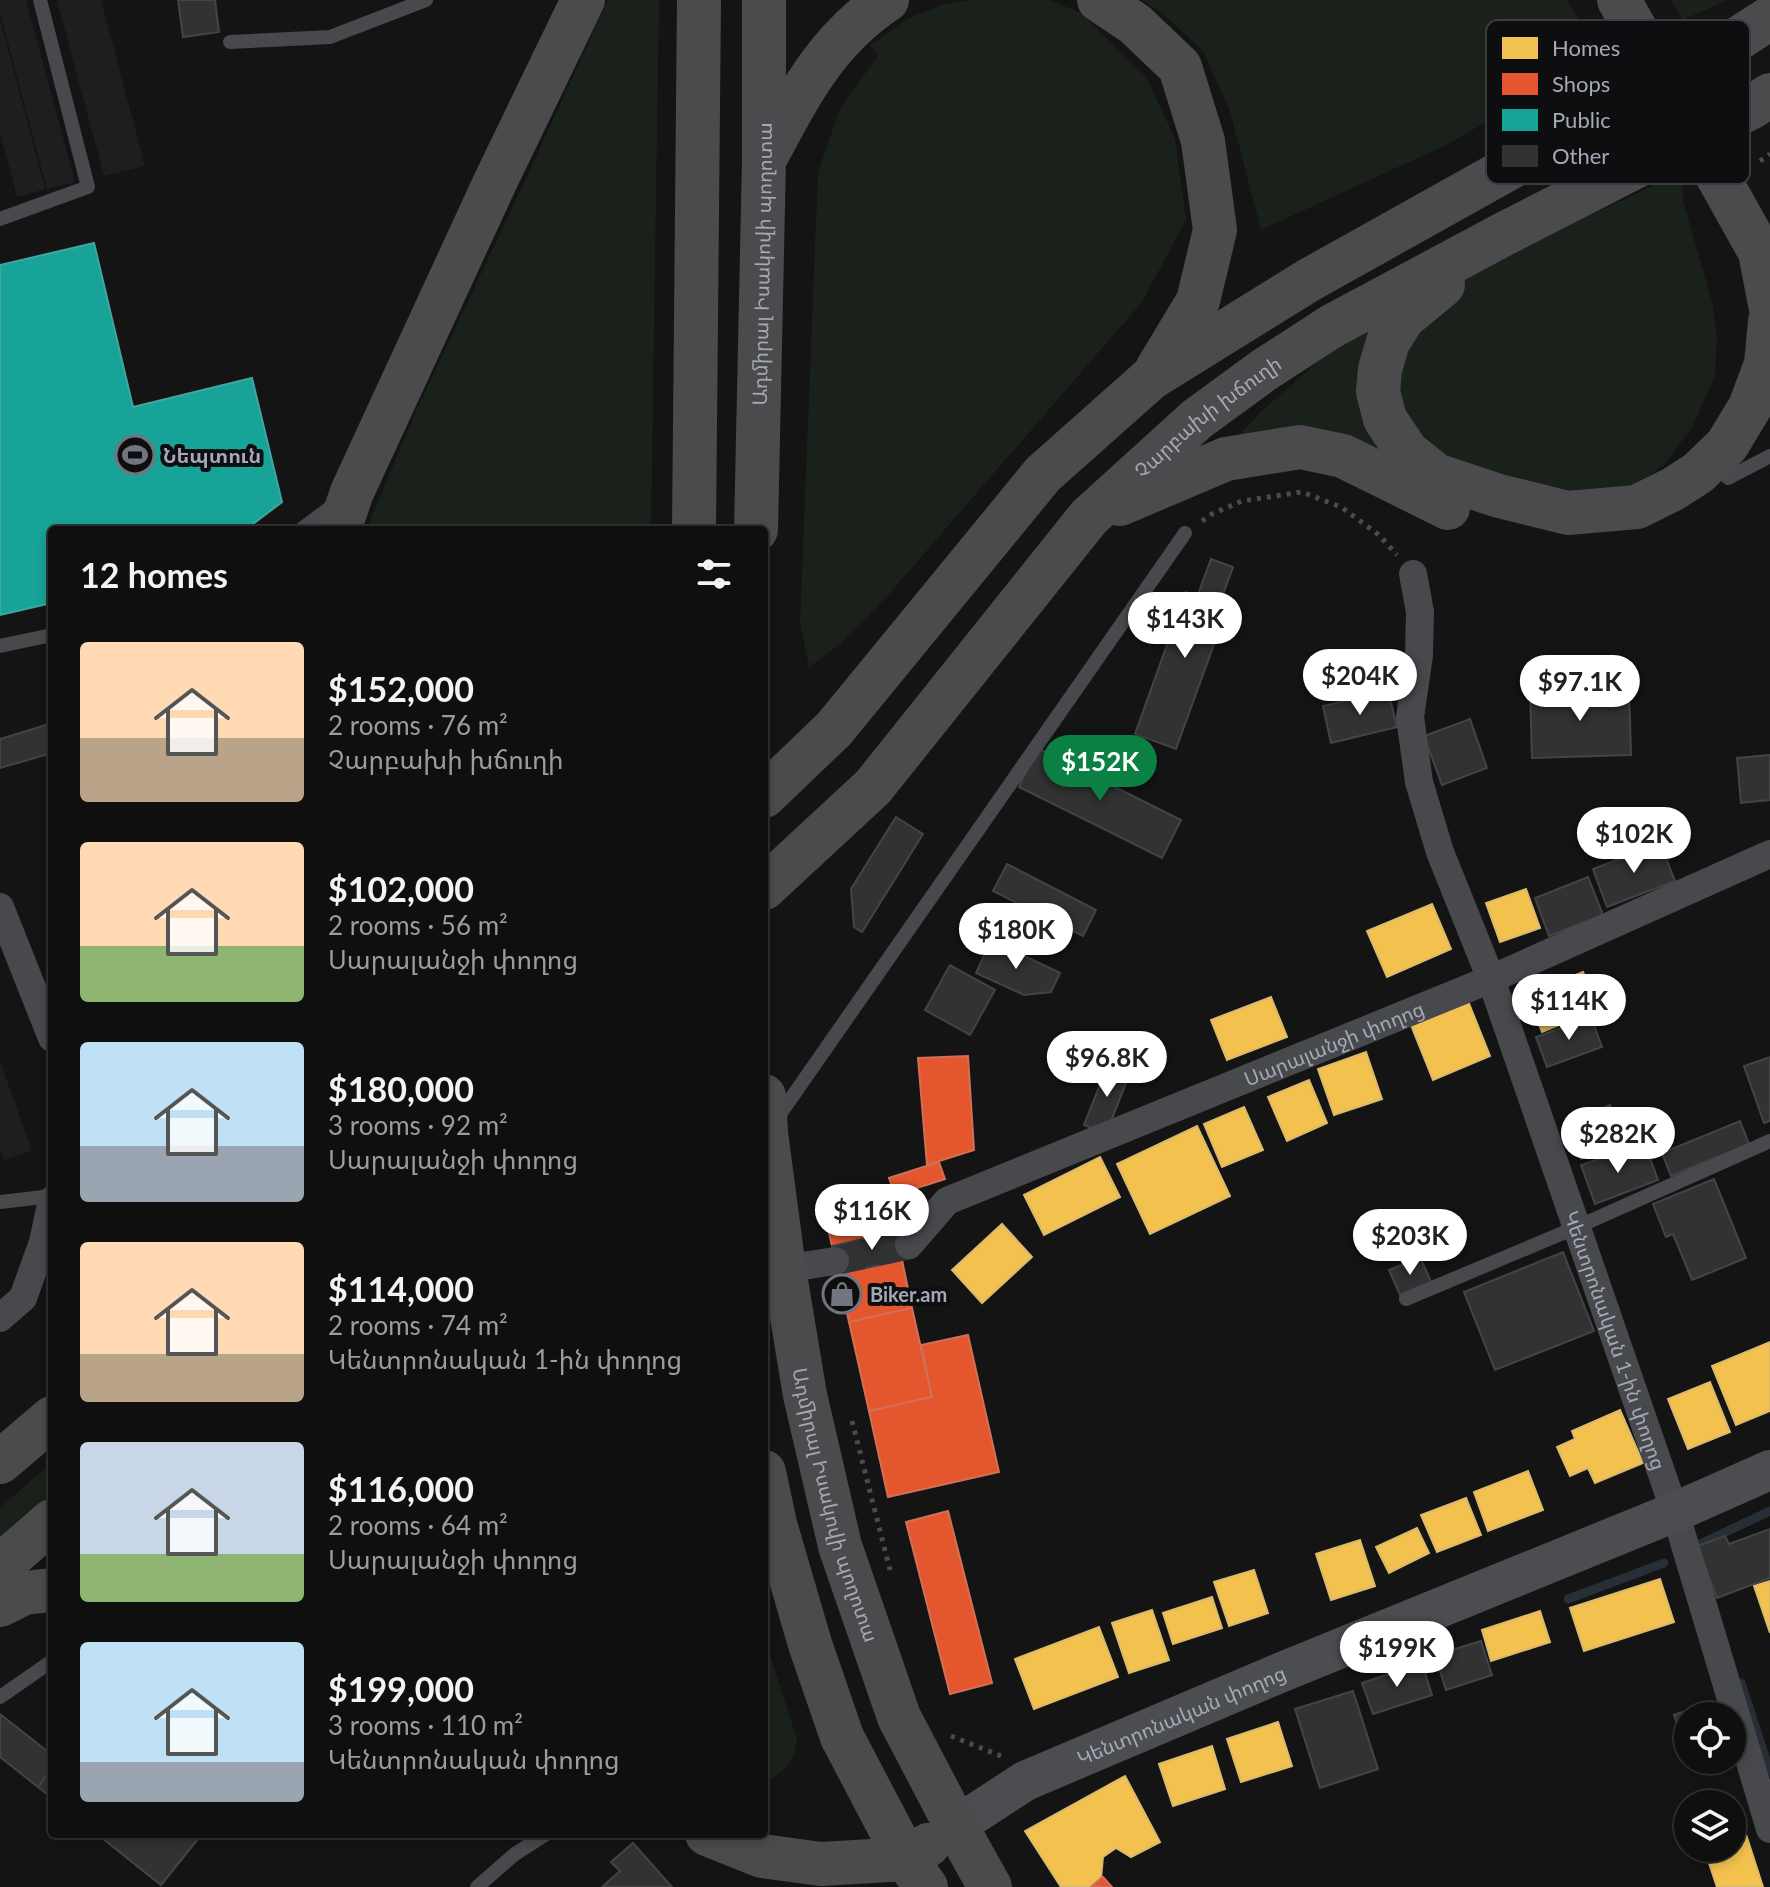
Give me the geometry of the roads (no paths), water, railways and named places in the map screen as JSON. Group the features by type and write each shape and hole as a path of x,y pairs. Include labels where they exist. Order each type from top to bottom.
{"highway":[{"path":"345,511 496,180 583,0"},
{"path":"694,526 699,0"},
{"name":"Ադմիրալ Իսակովի պողոտա","path":"756,526 764,0"},
{"path":"764,139 827,17 840,0"},
{"path":"764,139 797,99 833,47 864,15 887,0"},
{"path":"1099,0 1135,24 1180,67 1203,141 1215,230 1198,301 1151,378"},
{"path":"1750,31 1770,18"},
{"name":"Չարբախի խճուղի","path":"1750,108 1770,95"},
{"path":"1750,168 1770,223"},
{"path":"1750,173 1770,304"},
{"path":"768,792 834,729 1043,474 1151,378 1309,280 1486,181"},
{"name":"Չարբախի խճուղի","path":"768,884 873,787 1089,517 1197,419 1332,326 1602,184"},
{"path":"1502,235 1403,318 1388,342 1380,369 1378,392 1385,419 1407,452 1436,475 1499,496 1568,513 1637,507 1698,473 1727,445 1750,407 1766,364 1770,321"},
{"path":"1089,517 1226,459 1300,447 1343,456 1459,513 1537,536 1601,540 1681,515 1728,478 1762,437 1770,416"},
{"name":"Ադմիրալ Իսակովի պողոտա","path":"768,1138 784,1269 805,1395 840,1546 899,1717 990,1887"},
{"path":"0,1462 48,1421"},
{"path":"768,1490 810,1644 842,1737 912,1873"},
{"path":"0,1566 48,1524"},
{"path":"0,1605 24,1593 48,1590"},
{"path":"912,1873 956,1826"},
{"path":"717,1838 762,1856 912,1873"}],"main road":[{"name":"Կենտրոնական փողոց","path":"956,1826 1025,1781 1770,1470"}],"street":[{"name":"Կենտրոնական 1-ին փողոց","path":"1413,574 1420,612 1419,655 1410,717 1419,782 1440,852 1491,979 1675,1512 1770,1829"},
{"name":"Սարալանջի փողոց","path":"909,1245 947,1201 1491,979 1770,854"},
{"path":"0,907 48,1028"},
{"path":"0,1318 23,1298 43,1242 48,1218"},
{"path":"784,1269 835,1261"}],"lane":[{"path":"1,214 88,187 40,0"},
{"path":"230,42 330,37 426,0"},
{"path":"1728,478 1770,456"},
{"path":"309,526 345,511"},
{"path":"768,1110 1185,533"},
{"path":"0,646 48,636"},
{"path":"1406,1299 1770,1141"},
{"path":"0,1202 48,1198"},
{"path":"0,1697 48,1664"},
{"path":"477,1887 515,1854 540,1838"}],"waterway":[{"path":"1696,1552 1694,1547 1770,1511"},
{"path":"1568,1599 1664,1563"},
{"path":"1741,1683 1770,1772"}],"tunnel":[{"path":"835,1261 909,1245"}],"place":[{"name":"Նեպտուն","path":"135,455"},
{"name":"Biker.am","path":"842,1294"}]}
